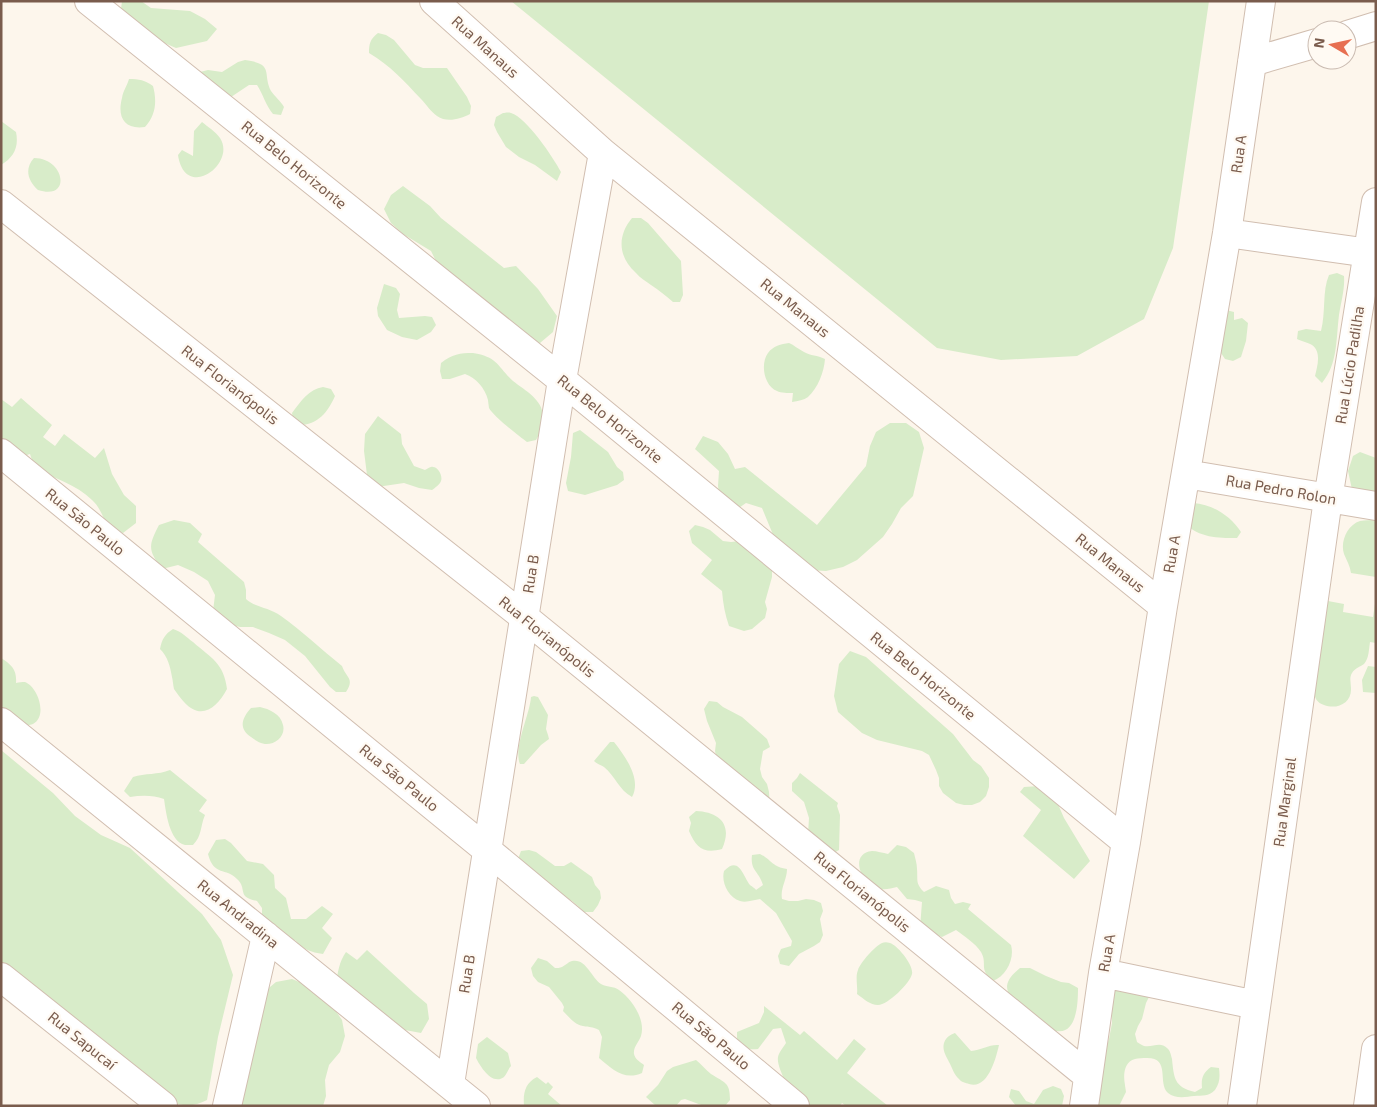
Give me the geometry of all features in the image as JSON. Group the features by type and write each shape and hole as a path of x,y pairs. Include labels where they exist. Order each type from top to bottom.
{"street":[{"name":"Rua Belo Horizonte","path":"89,1 562,380 1126,842"},
{"name":"Rua Manaus","path":"434,1 603,153 1163,606"},
{"name":"Rua A","path":"1084,1106 1103,973 1126,842 1163,606 1227,233 1261,1"},
{"path":"1357,32 1376,26"},
{"path":"1252,62 1307,46"},
{"name":"Rua B","path":"450,1084 562,380 603,153"},
{"name":"Rua Lúcio Padilha","path":"1328,499 1372,253 1376,202"},
{"name":"Rua Florianópolis","path":"1,204 524,617 1088,1076"},
{"path":"1227,233 1372,253"},
{"name":"Rua São Paulo","path":"1,453 487,850 795,1106"},
{"name":"Rua Pedro Rolon","path":"1186,474 1376,506"},
{"name":"Rua Marginal","path":"1242,1106 1328,499"},
{"name":"Rua Andradina","path":"1,722 476,1106"},
{"path":"227,1106 266,936"},
{"path":"1103,973 1256,1005"},
{"name":"Rua Sapucaí","path":"1,976 163,1106"},
{"path":"1368,1106 1376,1049"}],"green space":[{"path":"122,1 141,1 151,8 190,11 205,19 217,29 207,41 176,48 132,29 120,17"},
{"path":"511,1 1209,1 1173,248 1144,319 1077,356 1001,360 937,348"},
{"path":"378,33 394,40 415,65 423,68 447,68 467,97 471,106 470,114 458,119 449,120 435,114 397,74 369,53 373,37"},
{"path":"245,60 260,64 266,70 271,91 284,107 281,115 273,114 257,85 249,85 228,99 200,72 208,70 222,72"},
{"path":"129,79 142,80 153,86 155,108 145,127 127,124 122,116 121,105"},
{"path":"503,113 517,116 532,130 561,172 557,181 506,147 494,125 496,117"},
{"path":"1,121 16,132 17,142 12,155 1,165"},
{"path":"202,122 220,138 223,148 222,158 208,174 199,177 190,176 183,169 178,155 182,150 193,156 194,131"},
{"path":"34,158 44,160 58,171 60,185 56,190 49,192 38,190 32,183 28,171"},
{"path":"403,186 504,268 516,266 538,289 557,316 553,332 540,343 521,342 438,265 431,251 403,234 391,223 384,209 391,195"},
{"path":"632,218 641,218 648,223 681,261 683,295 680,302 673,302 641,278 626,260 623,253 622,239 627,225"},
{"path":"1337,273 1344,276 1344,281 1334,359 1322,383 1315,376 1318,360 1317,352 1312,345 1297,339 1298,331 1306,329 1321,331 1327,281 1329,275"},
{"path":"384,284 396,288 400,294 397,310 399,318 432,317 436,325 431,332 417,340 402,337 387,330 378,316 377,308"},
{"path":"1226,310 1234,312 1234,320 1242,318 1248,323 1246,341 1241,357 1233,361 1225,359 1221,353"},
{"path":"789,343 807,353 825,359 820,379 812,393 805,399 792,402 793,393 780,392 773,388 766,380 764,369 768,353 777,346"},
{"path":"473,353 488,357 496,363 513,381 539,403 543,415 541,430 536,440 527,442 506,426 489,408 485,391 473,378 465,374 450,379 442,379 441,363 456,355"},
{"path":"323,387 331,389 335,396 326,412 312,423 299,425 293,419 292,413 309,393"},
{"path":"21,398 52,425 43,437 55,446 64,434 95,458 104,448 112,474 124,495 136,506 136,523 123,533 108,528 102,513 86,495 72,486 35,469 30,454 14,459 1,449 1,399 12,407"},
{"path":"378,416 401,434 402,444 414,466 425,470 435,467 438,470 441,474 441,481 435,488 432,490 419,488 404,483 377,487 371,482 367,475 364,451 365,434"},
{"path":"890,423 906,423 919,432 924,448 913,496 901,508 883,537 857,560 843,567 826,571 808,570 774,537 762,508 746,503 733,512 720,502 719,471 695,449 703,436 718,442 728,454 735,469 745,467 817,525 866,466 870,446 876,432"},
{"path":"580,430 608,452 617,467 623,472 624,480 617,485 585,495 568,491 566,483 573,433"},
{"path":"1360,452 1376,458 1376,493 1353,494 1348,471 1353,456"},
{"path":"1193,503 1214,508 1226,516 1241,532 1237,538 1209,536 1190,528 1184,523"},
{"path":"174,520 190,523 202,534 198,542 244,582 246,599 281,616 342,666 350,681 346,692 336,692 330,687 305,656 285,640 253,627 240,627 224,623 213,611 215,595 208,581 178,565 162,569 154,557 151,543 159,525"},
{"path":"1376,520 1376,577 1351,573 1343,549 1346,534 1355,523"},
{"path":"695,525 710,530 723,541 740,541 772,569 772,577 765,602 767,609 765,618 752,629 744,631 729,626 724,609 722,591 701,574 712,560 692,543 689,531"},
{"path":"1376,597 1376,643 1370,642 1366,662 1352,673 1349,698 1343,704 1334,707 1320,703 1313,691 1328,601 1344,604 1343,612 1373,617"},
{"path":"173,629 184,635 211,657 223,673 227,689 218,702 208,710 196,711 190,708 174,689 168,662 160,649 164,637"},
{"path":"850,651 866,657 953,734 973,760 981,766 989,778 989,787 986,796 980,802 972,805 956,803 943,793 939,786 939,778 929,755 922,751 877,740 862,733 838,712 834,696 839,664"},
{"path":"1,658 13,668 16,675 16,683 25,682 30,685 37,695 40,702 40,715 33,724 25,726 5,711 1,705"},
{"path":"1368,666 1376,667 1376,693 1363,692 1362,680"},
{"path":"531,697 538,697 548,715 546,729 549,739 524,764 520,764 518,757 520,740"},
{"path":"709,701 717,702 742,717 767,739 770,747 763,751 760,769 769,792 770,809 717,760 716,743 704,709"},
{"path":"260,707 274,713 282,721 283,733 279,739 269,744 257,741 247,734 243,727 245,715 251,708"},
{"path":"610,742 614,742 623,754 634,775 635,790 632,797 624,791 604,767 594,761"},
{"path":"1,750 53,793 75,816 101,835 130,848 202,914 221,940 233,975 218,1037 207,1100 198,1104 188,1105 169,1101 1,969"},
{"path":"170,770 207,800 199,811 205,815 199,835 193,845 185,845 175,838 169,825 164,799 147,796 130,797 124,791 133,777"},
{"path":"800,773 838,803 840,815 839,850 832,854 808,834 809,818 804,802 792,791 792,783"},
{"path":"1040,786 1054,795 1064,818 1090,861 1074,879 1023,836 1041,810 1020,792 1024,787"},
{"path":"696,811 712,814 722,821 726,833 722,849 705,850 695,842 689,831 691,823 689,817"},
{"path":"225,839 247,861 263,864 274,875 275,888 286,898 291,919 306,919 322,906 333,914 322,928 332,938 323,954 308,950 295,940 282,940 262,920 262,908 257,901 244,895 242,886 237,879 233,875 214,866 208,854 216,840"},
{"path":"897,845 906,847 914,853 918,884 924,892 936,886 949,890 955,904 963,902 971,904 968,909 1011,945 1012,956 1005,971 998,979 993,981 988,977 984,970 984,960 981,952 956,930 942,937 920,928 922,902 907,899 897,887 881,889 868,883 860,871 860,858 864,853 872,851 888,854"},
{"path":"529,850 536,852 555,866 564,866 571,862 592,877 600,891 601,898 593,912 584,912 576,904 562,897 550,896 518,859 521,851"},
{"path":"760,854 775,865 787,869 782,899 798,901 806,899 821,903 823,911 820,919 823,935 820,942 799,954 789,966 780,964 778,956 781,949 791,946 792,941 776,913 760,899 740,901 726,889 724,871 733,865 740,869 750,885 756,890 763,885 752,864 752,855"},
{"path":"882,943 890,943 901,951 908,961 912,974 898,993 882,1004 875,1005 857,994 857,973 865,959"},
{"path":"367,950 427,1004 429,1019 421,1033 405,1030 381,1018 336,983 340,963 346,952 357,960"},
{"path":"538,958 547,961 555,968 572,961 581,962 597,981 605,986 617,989 629,999 640,1017 642,1030 634,1054 644,1065 642,1073 630,1076 624,1075 599,1058 602,1037 599,1030 575,1022 563,1011 562,1003 549,987 538,982 533,976 531,968"},
{"path":"1020,968 1030,968 1078,988 1077,1009 1069,1028 1064,1031 1046,1030 1012,998 1007,986 1012,976"},
{"path":"292,979 309,986 333,1007 342,1020 345,1036 340,1052 329,1065 325,1080 326,1096 323,1106 236,1106 264,992 276,982"},
{"path":"1114,983 1150,995 1135,1034 1137,1042 1144,1046 1162,1045 1168,1049 1176,1081 1188,1090 1195,1092 1202,1088 1202,1079 1206,1071 1211,1067 1219,1068 1219,1080 1215,1090 1205,1095 1181,1097 1171,1095 1165,1089 1159,1062 1154,1059 1138,1058 1126,1066 1124,1077 1126,1092 1119,1106 1097,1106 1104,1054 1112,1023"},
{"path":"764,1006 800,1035 804,1031 837,1060 854,1039 866,1049 847,1073 888,1106 846,1106 842,1103 840,1106 798,1106 778,1062 780,1052 786,1043 781,1028 773,1029 758,1049 746,1048 737,1041 737,1032 759,1023 764,1012"},
{"path":"955,1033 971,1051 999,1045 990,1072 986,1078 976,1085 960,1080 954,1073 945,1053 945,1041 950,1035"},
{"path":"487,1037 508,1053 511,1066 504,1077 500,1079 495,1079 487,1074 476,1058 478,1044"},
{"path":"696,1060 728,1086 730,1100 725,1106 704,1106 685,1099 681,1100 676,1106 656,1106 646,1097 658,1085 667,1071 673,1067"},
{"path":"537,1077 546,1084 548,1082 553,1087 548,1094 562,1106 524,1106 527,1085"},
{"path":"1053,1086 1061,1089 1064,1096 1062,1106 1016,1106 1009,1097 1011,1089 1019,1091 1026,1101 1034,1104 1043,1090"}]}
